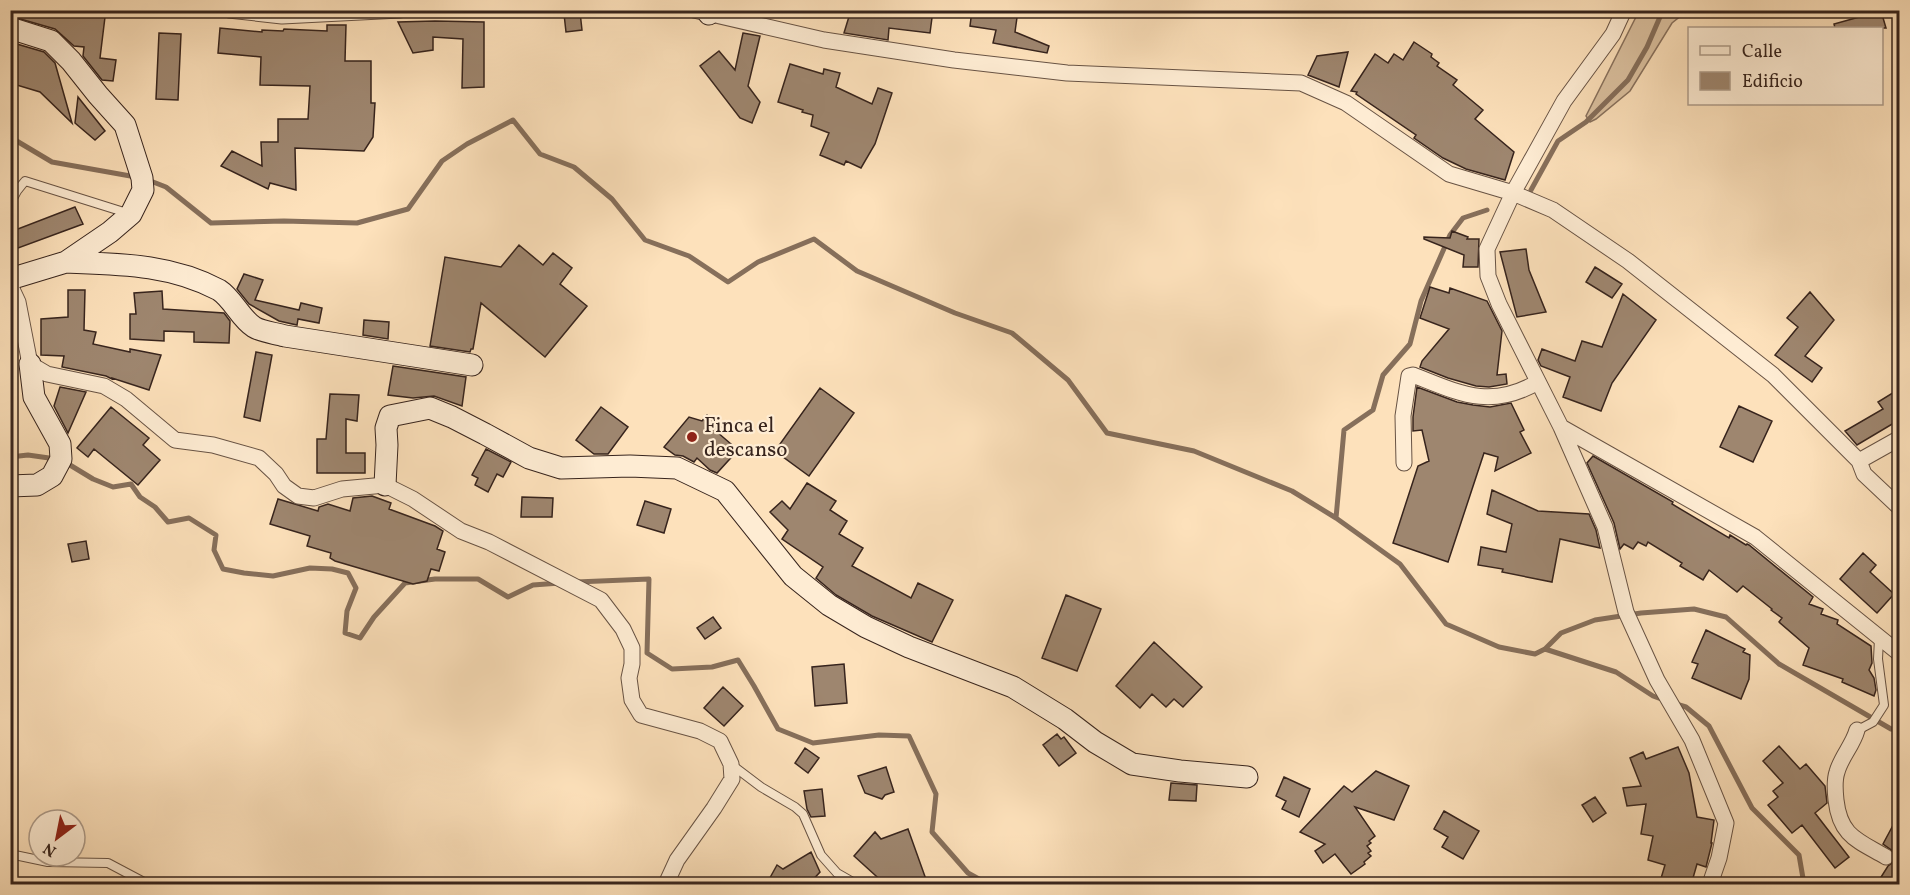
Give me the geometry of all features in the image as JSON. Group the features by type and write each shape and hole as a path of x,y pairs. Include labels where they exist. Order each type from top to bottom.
{"street":[{"path":"229,10 282,16 400,10"},
{"path":"1624,10 1613,34 1564,102 1514,194 1487,249 1488,276 1498,304 1561,427 1605,527 1627,615 1657,680 1692,740 1726,823 1719,858 1710,885"},
{"path":"705,12 824,40 965,62 1067,73 1301,83 1346,103 1449,174 1514,194 1553,210 1628,261 1773,375 1859,461 1864,474 1899,508"},
{"path":"10,28 51,41 125,125 142,178 143,190 131,214 110,232 66,262 10,279"},
{"path":"66,262 160,268 190,276 222,292 255,327 285,336 472,365"},
{"path":"10,285 18,302 34,397 60,444 61,459 52,476 37,485 10,486"},
{"path":"30,364 47,374 104,387 126,399 175,440 213,445 259,458 276,474 284,486 298,496 314,498 342,489 385,484 413,499 461,531 602,600 623,629 632,648 629,678 632,700 641,715 700,730 720,741 731,764 732,779 677,860 666,885"},
{"path":"1404,463 1403,416 1409,376 1413,375 1475,397 1508,395 1522,391 1538,382"},
{"path":"385,484 386,428 390,416 430,408 469,425 528,459 561,468 630,466 677,468 725,491 793,576 829,605 866,627 919,651 1013,687 1132,764 1247,777"},
{"path":"1561,427 1755,537 1899,654"},
{"path":"1859,461 1899,438"},
{"path":"1857,730 1837,772 1835,789 1838,814 1842,826 1854,839 1886,857"}],"lane":[{"path":"10,204 25,181 131,214"},
{"path":"1837,759 1844,745 1857,730 1873,722 1884,705 1878,659 1879,639"},
{"path":"731,764 803,814 821,855 837,873 851,881"},
{"path":"10,854 48,862 108,863 142,880 145,885"}],"shaded area":[{"path":"1639,11 1687,11 1672,23 1630,91 1590,122 1586,116"}],"building":[{"path":"10,10 88,10 87,15 105,17 100,58 116,60 113,81 102,80 83,56 84,47 74,46 55,29 10,16"},
{"path":"851,10 933,10 930,33 889,28 888,40 844,33"},
{"path":"972,10 1018,10 1015,32 1049,46 1047,53 993,43 996,30 970,26"},
{"path":"1881,11 1886,28 1835,27 1834,24"},
{"path":"580,12 582,30 566,32 564,14"},
{"path":"398,22 484,22 484,87 462,88 463,39 433,37 433,50 413,53"},
{"path":"327,25 346,25 345,61 371,61 371,103 375,103 373,137 364,151 295,148 296,190 270,183 268,189 221,166 232,151 262,166 261,142 278,142 278,119 308,119 310,86 260,85 261,57 218,53 220,28 262,32 262,30 283,31 284,29 327,31"},
{"path":"159,33 181,34 178,100 156,99"},
{"path":"743,33 760,36 748,86 760,102 752,123 740,118 700,66 719,51 735,70"},
{"path":"10,42 44,52 55,63 72,123 40,92 10,83"},
{"path":"1414,42 1432,54 1431,57 1439,63 1437,66 1457,80 1453,85 1483,110 1475,119 1514,152 1505,180 1466,169 1443,158 1414,138 1416,135 1356,94 1357,92 1351,91 1375,54 1388,63 1394,54 1403,60"},
{"path":"1348,52 1339,87 1308,75 1317,56"},
{"path":"790,64 823,74 824,69 840,73 836,87 872,104 878,88 892,93 875,144 861,168 846,161 844,165 820,155 829,133 811,126 813,115 778,102"},
{"path":"78,97 105,131 95,140 75,123"},
{"path":"75,207 83,224 10,251 10,232"},
{"path":"1452,231 1468,237 1467,239 1479,239 1478,267 1463,267 1464,255 1424,239 1424,237 1450,238"},
{"path":"519,245 543,265 553,253 572,268 560,284 587,306 545,357 481,303 473,349 470,352 430,346 445,257 501,267"},
{"path":"1526,249 1529,270 1546,312 1517,317 1500,252"},
{"path":"1595,267 1622,284 1612,298 1586,282"},
{"path":"244,274 263,280 255,300 299,310 301,303 322,308 319,323 298,319 297,325 279,321 249,304 237,289"},
{"path":"1430,287 1449,293 1450,288 1487,301 1502,331 1497,375 1506,374 1507,384 1489,387 1476,386 1420,367 1422,361 1449,329 1420,318"},
{"path":"68,290 85,290 84,330 96,332 93,344 130,352 130,349 161,355 149,390 106,376 62,367 64,356 41,355 41,319 68,317"},
{"path":"162,291 163,309 224,313 230,321 229,343 194,342 194,332 164,331 164,341 130,339 130,314 136,314 134,293"},
{"path":"1810,292 1834,320 1805,356 1822,368 1812,382 1775,355 1798,327 1787,318"},
{"path":"1623,294 1656,320 1612,383 1601,411 1563,397 1570,377 1541,366 1538,360 1542,349 1575,361 1582,341 1602,347"},
{"path":"364,320 389,322 388,339 363,335"},
{"path":"256,352 272,355 260,421 244,417"},
{"path":"393,366 466,377 462,406 434,396 413,398 388,395"},
{"path":"60,387 86,392 68,433 54,406"},
{"path":"1417,387 1457,402 1473,405 1490,407 1511,403 1524,430 1520,432 1531,453 1495,471 1498,457 1484,453 1448,562 1393,543 1418,466 1429,461 1422,430 1413,431"},
{"path":"820,388 854,413 809,476 775,451"},
{"path":"1899,389 1899,420 1857,445 1845,431 1883,409 1878,402"},
{"path":"330,394 359,395 357,421 346,419 346,453 365,453 365,473 317,473 317,439 326,439"},
{"path":"1739,406 1772,421 1753,462 1720,447"},
{"path":"111,407 149,438 143,445 160,460 138,485 94,449 88,457 77,448"},
{"path":"601,407 628,427 608,454 594,454 576,440"},
{"name":"Finca el descanso","path":"707,415 721,427 717,432 738,450 717,473 697,458 694,462 683,456 675,455 664,447 689,417 702,421"},
{"path":"486,449 511,462 503,477 497,474 488,492 475,485 478,478 472,475"},
{"path":"1593,456 1673,502 1672,504 1729,538 1730,535 1749,545 1813,597 1809,604 1823,609 1821,614 1838,620 1837,624 1871,646 1872,663 1869,670 1874,678 1876,690 1874,696 1842,682 1843,679 1803,665 1809,648 1779,622 1782,618 1743,586 1737,592 1709,570 1703,580 1680,566 1682,563 1648,542 1646,546 1638,542 1633,549 1624,544 1620,549 1614,523 1587,463"},
{"path":"807,483 836,501 830,510 847,521 839,534 863,548 852,566 911,598 918,583 953,600 932,642 872,616 836,595 816,578 823,567 782,539 788,530 770,512 782,501 790,509"},
{"path":"1492,490 1538,511 1589,514 1600,548 1560,539 1552,582 1478,565 1481,547 1506,552 1512,524 1487,514"},
{"path":"372,496 391,503 389,509 443,531 437,549 445,552 439,571 431,569 427,581 413,584 335,561 330,558 331,553 307,546 310,536 270,524 278,499 318,511 319,507 328,504 350,511 353,498"},
{"path":"522,497 553,498 552,517 521,517"},
{"path":"645,501 671,509 664,533 637,525"},
{"path":"86,541 89,559 72,562 68,544"},
{"path":"1863,553 1876,565 1870,572 1894,594 1877,613 1840,579"},
{"path":"1066,595 1101,609 1077,671 1042,658"},
{"path":"713,617 721,628 705,639 697,628"},
{"path":"1706,630 1745,649 1743,652 1750,655 1749,679 1741,699 1692,678 1698,664 1692,662"},
{"path":"1154,642 1202,687 1183,707 1174,699 1166,707 1152,694 1140,708 1116,686"},
{"path":"844,664 847,703 815,706 812,667"},
{"path":"723,687 743,706 724,726 704,708"},
{"path":"1057,734 1061,739 1064,737 1076,753 1059,766 1043,745"},
{"path":"1779,746 1800,769 1806,764 1825,786 1827,803 1815,813 1849,857 1835,868 1802,825 1792,833 1768,805 1778,797 1773,791 1783,783 1763,761"},
{"path":"1678,747 1689,773 1697,817 1714,820 1712,843 1706,867 1697,864 1691,885 1659,885 1665,865 1648,860 1653,836 1641,834 1646,804 1627,806 1623,788 1641,786 1630,758 1643,752 1646,759"},
{"path":"805,748 819,758 808,773 795,763"},
{"path":"886,767 894,792 885,795 882,799 865,793 858,776"},
{"path":"1376,771 1409,786 1394,820 1355,807 1375,836 1367,846 1371,851 1368,853 1371,856 1364,862 1365,864 1351,874 1335,854 1323,863 1315,851 1325,844 1300,832 1344,786 1352,792"},
{"path":"1284,777 1310,789 1299,817 1282,809 1286,801 1276,796"},
{"path":"1171,783 1197,785 1196,801 1169,800"},
{"path":"822,789 825,816 811,817 804,791"},
{"path":"1595,797 1606,813 1593,822 1582,805"},
{"path":"1444,811 1479,831 1463,859 1442,847 1448,837 1434,829"},
{"path":"1899,814 1899,885 1876,885 1888,866 1895,861 1894,852 1883,844"},
{"path":"908,829 928,885 886,885 854,856 875,832 881,839"},
{"path":"811,852 820,872 808,885 766,885 777,865 783,869"}],"waterway":[{"path":"1531,190 1558,141 1586,122 1628,80 1647,47 1663,10"},
{"path":"148,180 166,187 211,223 284,221 357,223 408,209 442,161 467,144 513,120 540,154 574,167 612,199 645,240 689,256 728,282 758,262 814,239 857,271 955,313 1012,333 1068,380 1107,433 1194,451 1292,491 1336,518 1400,564 1446,624 1499,647 1535,654 1545,649 1561,633 1595,620 1641,613 1694,609 1726,617 1779,664 1891,729 1900,730"},
{"path":"10,137 52,162 136,177"},
{"path":"1336,518 1344,430 1373,410 1383,375 1410,344 1421,301 1450,235 1463,218 1487,210"},
{"path":"10,457 28,455 56,459"},
{"path":"65,462 93,479 113,487 131,484 140,497 155,507 168,522 189,518 216,535 214,550 223,569 273,576 310,568 332,569 348,573 356,588 347,611 345,633 360,638 374,617 405,583 435,579 478,579 508,597 533,585 560,583"},
{"path":"576,582 649,579 647,653 672,669 712,667 738,660 778,729 813,743 879,735 909,736 936,794 932,832 968,873 988,884"},
{"path":"1545,649 1616,672 1653,696 1664,700"},
{"path":"1676,704 1686,707 1709,726 1752,808 1799,855 1804,884"}],"place":[{"name":"Finca el descanso","path":"692,437"}]}
